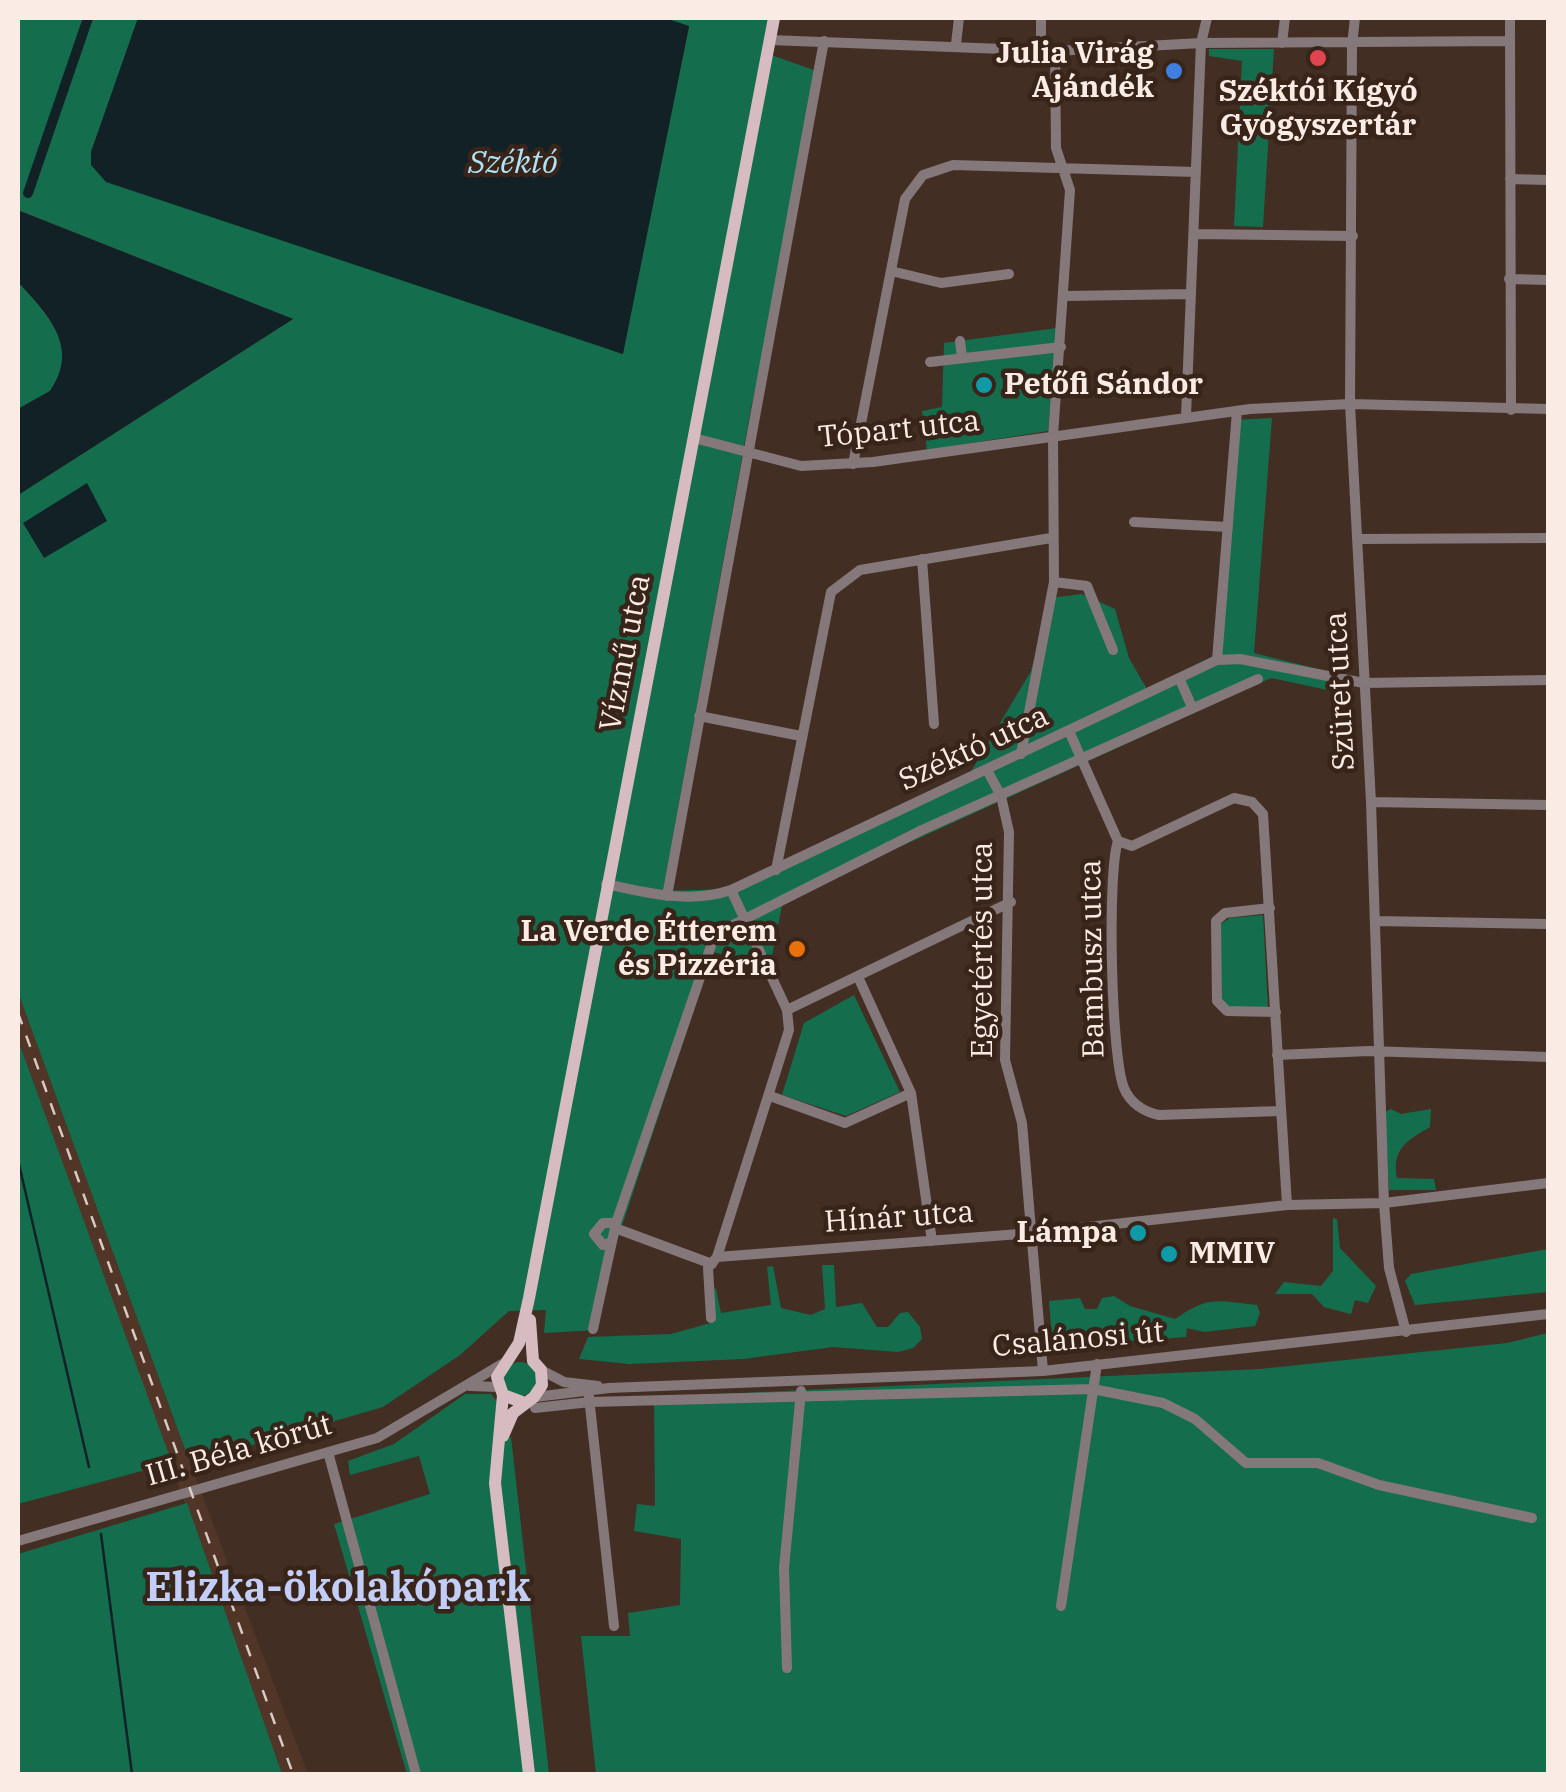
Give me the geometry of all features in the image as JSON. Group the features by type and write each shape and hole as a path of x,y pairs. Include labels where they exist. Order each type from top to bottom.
{"main road":[{"name":"Vízmű utca","path":"529,1298 774,18"},
{"path":"529,1298 520,1343 497,1377 501,1391 497,1504 529,1774"},
{"path":"497,1456 513,1413 531,1403 542,1384 529,1298"},
{"path":"507,1361 537,1365"},
{"path":"501,1391 531,1403"}],"street":[{"path":"956,44 959,18"},
{"path":"1041,18 1041,50"},
{"path":"1186,416 1201,44 1208,18"},
{"path":"1282,43 1285,18"},
{"name":"Szüret utca","path":"1356,18 1352,45 1350,404 1360,539 1384,1203 1389,1268 1406,1332"},
{"path":"1510,18 1512,410"},
{"path":"770,40 1041,50 1510,41"},
{"path":"667,896 824,41"},
{"path":"1021,754 1054,582 1053,436 1070,190 1056,148 1055,50"},
{"path":"853,464 905,199 923,175 954,165 1196,172"},
{"path":"1510,179 1548,180"},
{"path":"1196,234 1352,236"},
{"path":"890,271 941,283 1009,274"},
{"path":"1510,280 1548,280"},
{"path":"1065,296 1191,294"},
{"path":"960,341 962,358"},
{"path":"930,362 1060,346"},
{"name":"Tópart utca","path":"694,438 801,466 853,464 1237,411 1350,404 1548,409"},
{"path":"1237,411 1217,660 1240,659 1364,682 1548,680"},
{"path":"1134,522 1228,527"},
{"path":"776,870 832,592 860,570 1051,538"},
{"path":"1360,539 1548,538"},
{"path":"922,559 934,724"},
{"path":"1054,582 1088,586 1114,650"},
{"name":"Széktó utca","path":"606,884 667,896 706,896 730,890 1217,660"},
{"name":"Széktó utca","path":"743,918 1258,679"},
{"path":"1180,680 1192,707"},
{"path":"699,716 801,736"},
{"name":"Bambusz utca","path":"1069,731 1118,841 1112,858 1119,1068 1124,1091 1141,1108 1159,1116 1281,1111"},
{"name":"Egyetértés utca","path":"987,770 1000,796 1009,832 1011,902 1004,1060 1022,1123 1044,1370"},
{"path":"1118,841 1132,846 1234,798 1248,799 1265,820 1286,1206"},
{"path":"1371,802 1548,804"},
{"path":"711,1318 714,1261 788,1030 787,1010 730,890"},
{"path":"787,1010 858,980 1011,902"},
{"path":"1270,908 1225,913 1216,920 1217,1002 1227,1011 1276,1012"},
{"path":"593,1328 615,1226 707,946 720,929 743,918"},
{"path":"1375,920 1548,924"},
{"path":"858,980 911,1093 932,1241"},
{"path":"1277,1056 1548,1057"},
{"path":"770,1096 845,1123 911,1093"},
{"name":"Hínár utca","path":"714,1261 1286,1206 1384,1203 1548,1184"},
{"path":"612,1242 603,1245 594,1234 602,1223 714,1261"},
{"name":"Csalánosi út","path":"537,1365 564,1382 609,1388 1044,1370 1548,1314"},
{"name":"III. Béla körút","path":"18,1541 386,1434 507,1361"},
{"path":"1060,1606 1097,1364"},
{"path":"787,1668 784,1568 802,1380"},
{"path":"464,1385 501,1391"},
{"name":"Csalánosi út","path":"531,1403 554,1391 589,1397 609,1388"},
{"path":"614,1626 589,1397 1093,1389 1163,1403 1196,1419 1246,1463 1318,1464 1390,1488 1532,1518"},
{"path":"328,1452 416,1774"}],"shaded area":[{"path":"18,992 308,1774 282,1774 18,1040"}],"green space":[{"path":"18,18 138,18 91,152 622,354 689,27 665,18 770,18 763,52 822,73 751,408 663,891 727,889 969,775 1031,671 1050,598 1082,594 1115,609 1129,658 1148,691 1213,656 1233,420 1272,418 1254,653 1350,677 1351,695 1271,678 783,900 770,966 713,952 611,1259 598,1330 544,1333 546,1310 509,1311 460,1355 383,1407 190,1463 18,992 18,495 293,319 18,210"},
{"path":"1209,49 1274,49 1263,227 1234,226 1242,61 1209,56"},
{"path":"18,282 49,319 61,346 62,360 50,391 18,409"},
{"path":"1057,328 1048,431 927,450 922,411 942,407 944,343"},
{"path":"1263,915 1268,1008 1230,1009 1222,1002 1219,925 1230,918"},
{"path":"854,995 900,1092 846,1116 782,1095 804,1023"},
{"path":"18,1040 172,1463 18,1504"},
{"path":"1391,1109 1401,1114 1431,1109 1430,1127 1403,1147 1396,1168 1397,1178 1434,1179 1436,1190 1389,1190 1385,1112"},
{"path":"1333,1218 1337,1219 1340,1248 1376,1286 1368,1303 1355,1300 1351,1314 1324,1307 1312,1294 1275,1294 1284,1282 1321,1286 1333,1271"},
{"path":"1548,1249 1548,1292 1415,1305 1405,1281 1411,1274"},
{"path":"822,1265 834,1265 836,1307 862,1303 877,1327 888,1327 900,1313 908,1312 920,1327 922,1339 913,1348 898,1352 833,1347 743,1359 629,1364 579,1359 588,1337 671,1334 714,1322 712,1288 716,1289 721,1313 771,1305 767,1267 773,1266 781,1308 811,1315 825,1309"},
{"path":"1114,1296 1130,1306 1175,1319 1213,1301 1257,1305 1260,1313 1255,1326 1204,1332 1187,1328 1186,1337 1062,1346 1052,1338 1049,1301 1080,1298 1085,1309 1097,1309 1102,1298"},
{"path":"1548,1333 1548,1774 596,1774 581,1636 630,1636 628,1613 680,1605 681,1539 634,1531 637,1504 655,1506 654,1397 1260,1369 1507,1343"},
{"path":"520,1362 532,1367 537,1379 532,1391 520,1396 508,1391 503,1379 508,1367"},
{"path":"465,1394 491,1394 499,1404 498,1441 511,1437 549,1774 407,1774 334,1524 430,1494 419,1456 350,1475 348,1461 394,1444"},
{"path":"187,1503 282,1774 18,1774 18,1554"}],"water":[{"name":"Széktó","path":"138,18 665,18 689,26 623,354 106,182 91,165 91,152"},
{"path":"18,210 293,319 18,495 18,409 50,391 62,360 61,345 49,319 18,282"},
{"path":"87,483 107,521 44,558 23,523"}],"waterway":[{"path":"28,193 88,18"},
{"path":"18,1160 89,1467"},
{"path":"101,1534 132,1774"}],"railway":[{"path":"18,1013 293,1774"}],"place":[{"name":"Széktói Kígyó Gyógyszertár","path":"1318,58"},
{"name":"Julia Virág Ajándék","path":"1174,71"},
{"name":"Petőfi Sándor","path":"984,385"},
{"name":"La Verde Étterem és Pizzéria","path":"797,949"},
{"name":"Lámpa","path":"1138,1233"},
{"name":"MMIV","path":"1169,1254"}],"district":[{"name":"Elizka-ökolakópark","path":"338,1589"}]}
